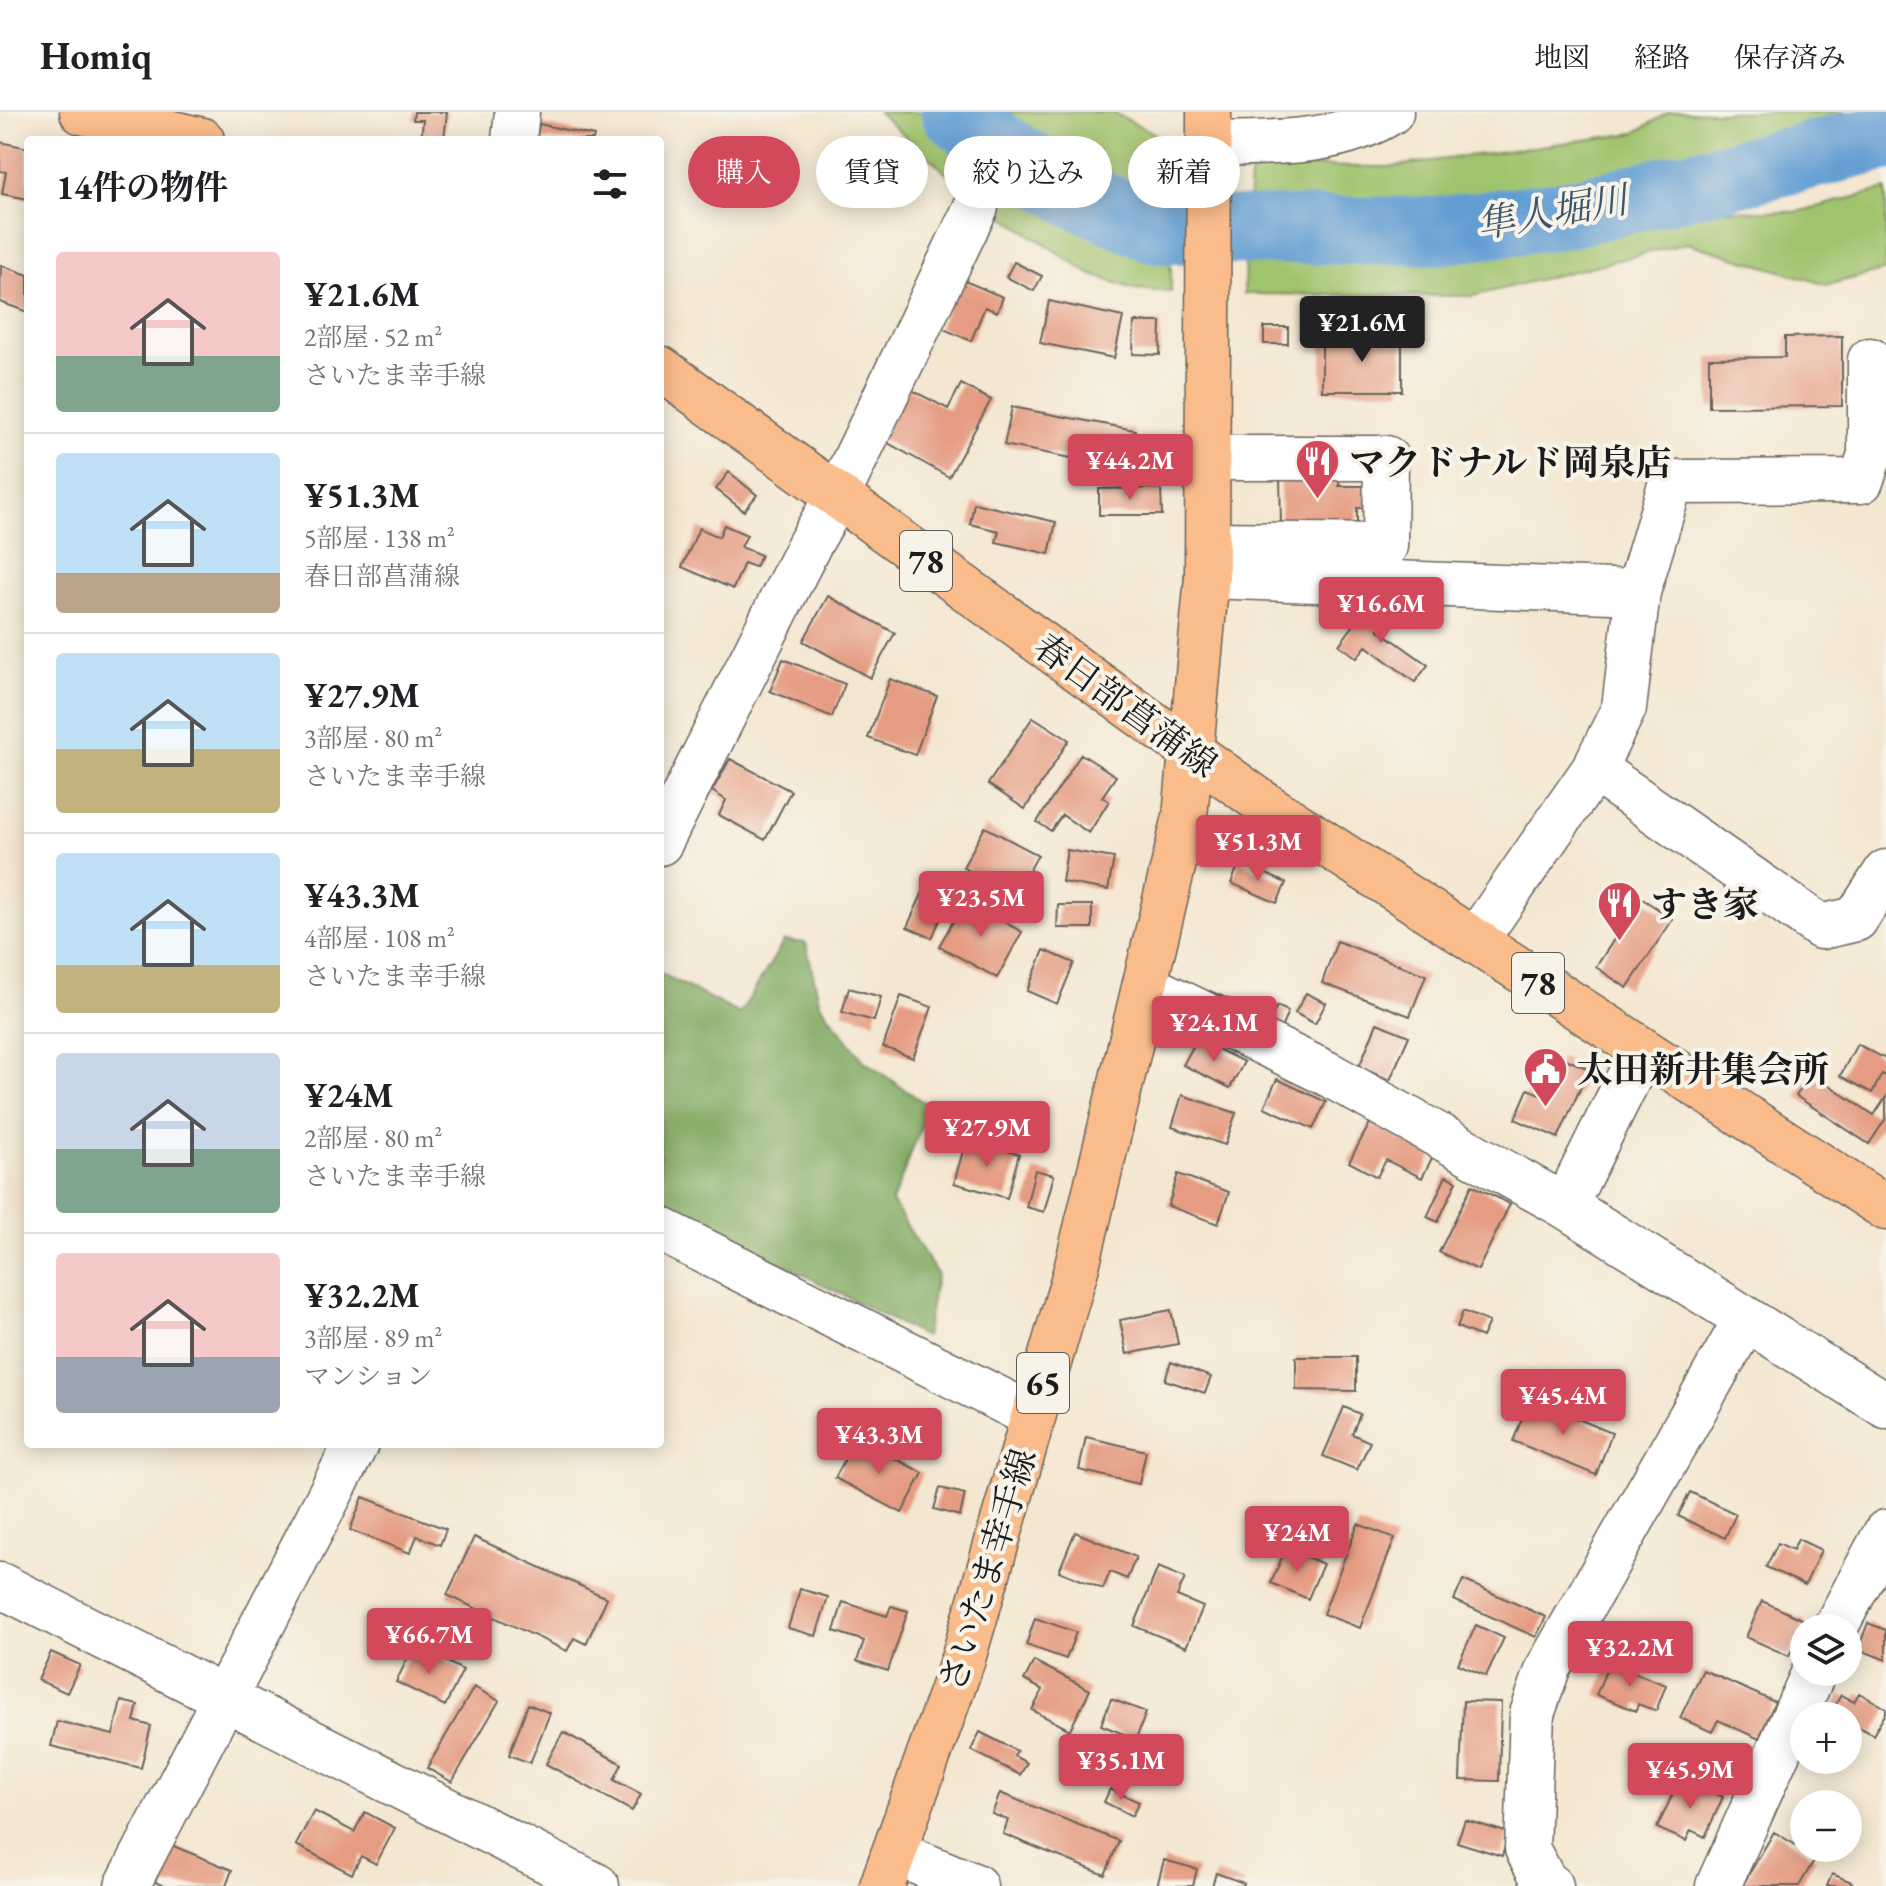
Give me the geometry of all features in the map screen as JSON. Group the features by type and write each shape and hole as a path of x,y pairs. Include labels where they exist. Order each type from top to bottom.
{"main road":[{"path":"82,112 185,136"},
{"name":"さいたま幸手線","path":"889,1870 963,1659 1077,1266 1185,817 1193,753 1207,560 1210,128"},
{"name":"春日部菖蒲線","path":"664,371 1263,803 1886,1208"}],"street":[{"path":"514,136 517,112"},
{"path":"1210,128 1307,141 1371,124 1391,112"},
{"path":"664,835 809,545 837,497 976,208"},
{"path":"1475,941 1594,769 1624,708 1638,592 1671,482 1861,481 1870,455 1870,360"},
{"path":"1207,560 1385,546 1386,458 1208,458"},
{"path":"1207,560 1638,592"},
{"path":"1594,769 1821,927 1856,919 1886,872"},
{"path":"1146,986 1328,1074 1565,1206 1886,1406"},
{"path":"1565,1206 1642,1051"},
{"path":"664,1231 1033,1416"},
{"path":"1551,1886 1546,1884 1527,1849 1532,1714 1548,1668 1746,1319"},
{"path":"127,1886 354,1448"},
{"path":"1842,1614 1886,1532"},
{"path":"0,1585 597,1886"},
{"path":"1718,1886 1808,1686"},
{"path":"889,1870 975,1886"}],"green space":[{"path":"878,112 932,112 959,136 944,136 944,171 928,157 928,136 905,136"},
{"path":"993,112 1112,112 1160,136 1128,136 1128,197 1112,190 1112,136 1025,136"},
{"path":"1669,112 1864,112 1610,182 1464,201 1360,205 1248,203 1251,166 1388,167 1635,133"},
{"path":"1886,189 1886,270 1827,285 1687,243 1473,296 1244,294 1245,252 1419,260 1590,240 1685,209 1797,212"},
{"path":"991,208 1066,208 1102,231 1171,251 1171,292 1134,289 1090,274"},
{"path":"784,941 806,943 820,1004 864,1061 929,1106 892,1202 937,1274 925,1337 664,1203 664,975 740,1014"}],"building":[{"path":"414,112 447,112 444,136 421,136 423,120 413,120"},
{"path":"539,124 594,136 537,136"},
{"path":"0,142 24,147 24,198 2,194 6,172 0,171"},
{"path":"1014,262 1042,276 1034,291 1006,277"},
{"path":"1,265 24,274 24,311 0,302"},
{"path":"960,279 1003,297 997,312 985,307 971,341 939,327"},
{"path":"1049,301 1123,317 1114,358 1040,343"},
{"path":"1134,322 1161,322 1160,355 1133,354"},
{"path":"1264,327 1288,327 1288,344 1264,344"},
{"path":"1322,336 1402,336 1402,391 1322,391"},
{"path":"1842,336 1842,406 1709,407 1709,358 1785,357 1785,337"},
{"path":"961,384 991,400 949,477 881,439 908,388 948,409"},
{"path":"1012,407 1135,430 1128,469 1004,445"},
{"path":"729,472 757,495 744,511 716,489"},
{"path":"1339,475 1339,486 1367,486 1368,508 1357,508 1357,525 1281,526 1280,476"},
{"path":"1161,488 1162,515 1099,515 1099,489"},
{"path":"974,503 1056,522 1049,554 996,542 999,531 970,524"},
{"path":"724,525 747,535 741,547 761,555 755,567 744,563 733,589 682,567 699,528 719,537"},
{"path":"828,596 895,633 870,678 803,641"},
{"path":"1368,606 1386,619 1378,629 1428,665 1415,682 1366,646 1357,658 1339,645"},
{"path":"783,659 845,684 832,717 770,691"},
{"path":"890,679 937,696 915,755 868,738"},
{"path":"1033,717 1069,740 1025,809 988,784"},
{"path":"1081,754 1116,776 1102,797 1109,801 1089,833 1062,815 1051,831 1037,822"},
{"path":"730,759 791,791 765,840 719,815 726,800 712,791"},
{"path":"985,827 1038,855 1015,896 963,867"},
{"path":"1067,850 1114,858 1108,890 1062,882"},
{"path":"1240,862 1286,883 1277,903 1231,883"},
{"path":"927,883 952,893 932,938 907,927"},
{"path":"1641,898 1673,919 1627,988 1596,967"},
{"path":"965,900 1022,932 997,978 939,946"},
{"path":"1058,905 1092,905 1092,928 1057,928"},
{"path":"1337,941 1426,975 1410,1016 1322,983"},
{"path":"1044,950 1074,963 1057,1004 1027,991"},
{"path":"849,988 881,997 874,1021 842,1012"},
{"path":"1210,991 1271,1018 1277,1006 1288,1011 1279,1034 1206,1001"},
{"path":"1306,993 1326,1003 1315,1024 1295,1013"},
{"path":"901,996 932,1007 913,1058 883,1047"},
{"path":"1377,1023 1409,1036 1390,1080 1359,1067"},
{"path":"1197,1039 1244,1062 1230,1088 1183,1065"},
{"path":"1857,1044 1886,1059 1886,1076 1882,1074 1872,1093 1840,1076"},
{"name":"太田新井集会所","path":"1561,1057 1589,1069 1558,1138 1515,1119 1528,1089 1544,1096"},
{"path":"1811,1073 1874,1115 1886,1097 1886,1118 1869,1144 1796,1096"},
{"path":"1277,1079 1326,1102 1313,1129 1264,1107"},
{"path":"1182,1095 1236,1113 1225,1145 1172,1127"},
{"path":"1370,1123 1433,1156 1422,1178 1386,1160 1377,1177 1349,1162"},
{"path":"966,1140 1019,1154 1007,1198 954,1183"},
{"path":"1035,1170 1054,1175 1044,1212 1026,1207"},
{"path":"1178,1174 1229,1192 1218,1224 1168,1206"},
{"path":"1446,1176 1457,1181 1438,1222 1427,1217"},
{"path":"1472,1185 1510,1204 1478,1270 1439,1252"},
{"path":"1171,1310 1178,1344 1127,1354 1120,1320"},
{"path":"1463,1311 1489,1322 1482,1337 1457,1327"},
{"path":"1296,1357 1356,1357 1356,1391 1296,1390"},
{"path":"1171,1362 1211,1377 1205,1393 1165,1380"},
{"path":"1530,1399 1612,1433 1596,1475 1513,1441"},
{"path":"1344,1407 1360,1414 1352,1434 1370,1442 1357,1470 1323,1456"},
{"path":"1086,1437 1146,1451 1139,1484 1079,1470"},
{"path":"856,1438 923,1473 902,1513 835,1478"},
{"path":"940,1488 965,1494 960,1516 934,1509"},
{"path":"1690,1492 1736,1514 1725,1538 1678,1516"},
{"path":"363,1497 446,1529 440,1545 417,1536 410,1553 350,1530"},
{"path":"1358,1524 1395,1538 1360,1628 1323,1614"},
{"path":"1075,1532 1136,1557 1127,1579 1110,1572 1103,1589 1059,1571"},
{"path":"474,1537 607,1598 586,1644 574,1638 567,1651 447,1595"},
{"path":"1798,1539 1821,1550 1805,1585 1766,1567 1778,1543 1793,1550"},
{"path":"1286,1548 1323,1564 1308,1599 1271,1583"},
{"path":"1158,1567 1185,1578 1177,1596 1203,1607 1186,1647 1134,1626"},
{"path":"1463,1580 1546,1617 1536,1637 1454,1600"},
{"path":"800,1589 828,1597 816,1636 788,1628"},
{"path":"1762,1601 1791,1614 1789,1656 1746,1637"},
{"path":"843,1602 887,1616 891,1606 908,1611 888,1671 857,1661 864,1641 834,1631"},
{"path":"1035,1618 1076,1632 1066,1659 1026,1645"},
{"path":"1868,1623 1886,1630 1886,1660 1862,1651 1862,1639"},
{"path":"1476,1625 1504,1638 1486,1676 1458,1664"},
{"path":"414,1645 463,1670 445,1706 396,1682"},
{"path":"51,1652 80,1665 67,1693 38,1680"},
{"path":"1034,1661 1090,1690 1070,1730 1032,1710 1043,1690 1024,1680"},
{"path":"1609,1663 1666,1685 1656,1711 1638,1704 1636,1711 1596,1695"},
{"path":"1703,1670 1775,1702 1759,1739 1718,1720 1712,1732 1680,1718"},
{"path":"474,1687 499,1701 452,1782 427,1768"},
{"path":"1859,1693 1886,1708 1873,1735 1862,1729 1862,1702 1854,1702"},
{"path":"1841,1695 1854,1702 1837,1702"},
{"path":"1111,1699 1146,1712 1136,1739 1101,1725"},
{"path":"121,1701 138,1705 134,1721 151,1726 141,1768 51,1746 57,1721 113,1735"},
{"path":"1463,1701 1501,1702 1499,1781 1460,1780"},
{"path":"528,1704 550,1713 530,1763 509,1755"},
{"path":"563,1732 622,1764 614,1780 641,1794 632,1811 546,1764"},
{"path":"980,1732 1017,1751 1014,1756 1027,1763 1020,1775 971,1750"},
{"path":"1680,1778 1723,1797 1705,1837 1691,1830 1686,1841 1657,1828"},
{"path":"1110,1789 1139,1802 1132,1816 1104,1802"},
{"path":"1000,1793 1119,1841 1105,1875 1003,1834 1008,1820 992,1814"},
{"path":"314,1811 354,1832 365,1812 395,1828 376,1864 361,1856 352,1874 296,1845"},
{"path":"1465,1820 1509,1833 1502,1856 1457,1842"},
{"path":"1774,1832 1790,1842 1790,1862 1813,1862 1799,1886 1742,1886"},
{"path":"171,1845 232,1870 226,1886 164,1886 155,1882"},
{"path":"1164,1860 1197,1869 1193,1886 1157,1886"},
{"path":"1216,1873 1244,1883 1243,1886 1212,1886"},
{"path":"1832,1874 1852,1882 1851,1886 1827,1886"}],"waterway":[{"name":"隼人堀川","path":"955,112 988,139 1077,195 1158,230 1438,231 1567,214 1886,137"}],"place":[{"name":"マクドナルド岡泉店","path":"1318,501"},
{"name":"すき家","path":"1620,943"},
{"name":"太田新井集会所","path":"1546,1108"}]}
